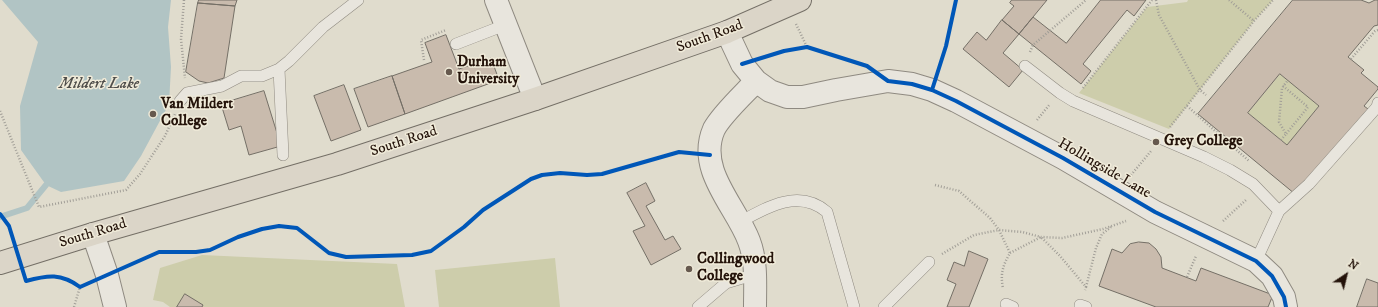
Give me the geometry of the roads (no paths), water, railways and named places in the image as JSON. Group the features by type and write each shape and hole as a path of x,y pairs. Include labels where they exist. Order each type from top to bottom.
{"main road":[{"name":"South Road","path":"0,263 93,234 337,164 535,99 727,32 794,3"}],"street":[{"path":"496,0 535,99"},
{"name":"Hollingside Lane","path":"727,32 742,64 756,81 770,91 787,97 803,97 888,81 912,84 932,90 956,101 1063,158 1155,212 1256,261 1272,276 1284,297 1286,307"},
{"path":"755,307 756,274 749,241 740,222 719,188 710,155 714,129 722,118 756,81"},
{"path":"93,234 107,275 115,307"}],"lane":[{"path":"184,97 222,86 241,76 262,76 279,68 289,61 324,27 358,0"},
{"path":"456,44 506,25"},
{"path":"1025,66 1073,101 1204,157 1230,170 1259,189 1279,211"},
{"path":"279,68 283,155"},
{"path":"1256,261 1279,211 1309,184 1378,103"},
{"path":"740,222 770,206 800,200 818,205 827,212 854,307"},
{"path":"884,307 929,262"},
{"path":"698,307 726,282 756,274"}],"water":[{"name":"Mildert Lake","path":"2,0 171,0 168,27 171,67 169,104 141,156 124,181 61,192 46,185 21,150 20,106 38,42"}],"waterway":[{"path":"0,217 27,208 46,185"}],"place":[{"name":"Durham University","path":"449,72"},
{"name":"Van Mildert College","path":"153,114"},
{"name":"Grey College","path":"1156,142"},
{"name":"Collingwood College","path":"689,269"}]}
